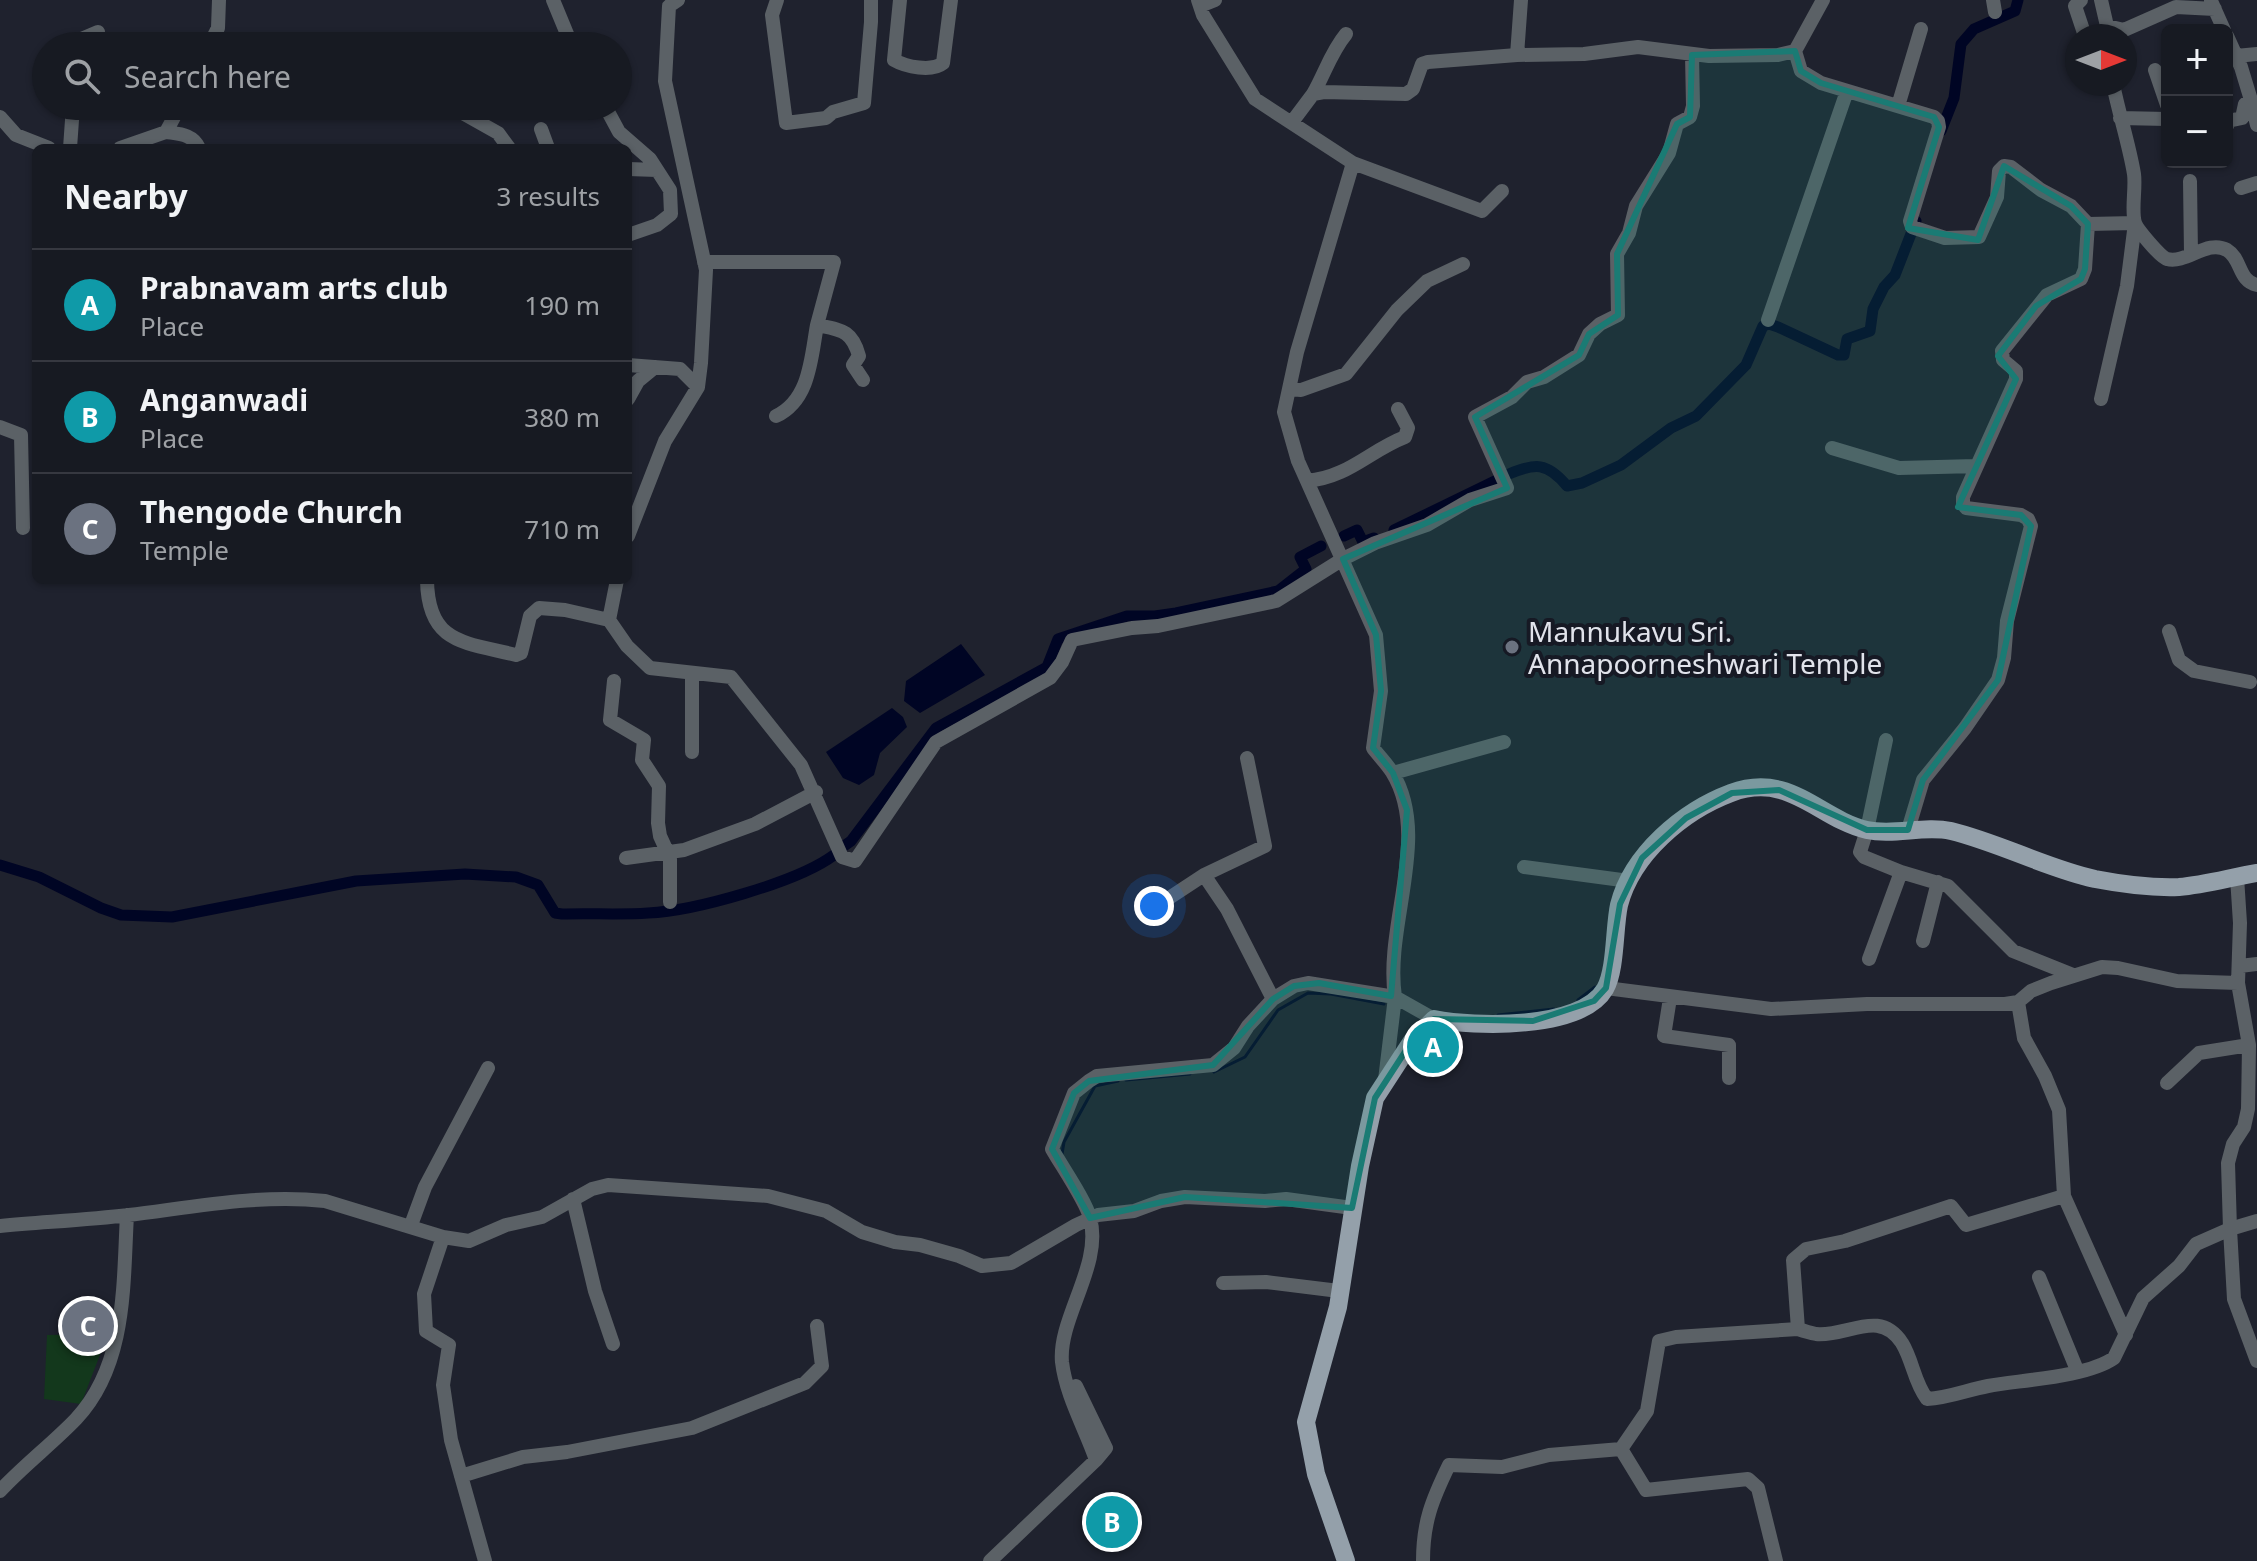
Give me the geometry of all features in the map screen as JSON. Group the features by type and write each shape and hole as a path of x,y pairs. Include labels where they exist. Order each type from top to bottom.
{"main road":[{"path":"1346,1561 1316,1474 1306,1422 1338,1307 1352,1208 1375,1098 1412,1041 1434,1019 1461,1025 1533,1021 1578,1011 1594,1001 1606,988 1620,904 1629,881 1650,848 1686,818 1732,793 1755,789 1779,790 1867,830 1947,830 2094,878 2180,887 2257,873"}],"street":[{"path":"216,32 219,0"},
{"path":"553,0 566,32"},
{"path":"632,526 665,441 698,387 706,270 665,81 669,6 678,0"},
{"path":"777,0 772,15 786,123 826,118 833,112 864,103 871,0"},
{"path":"900,0 894,60 934,68 943,63 951,0"},
{"path":"1215,0 1199,3 1203,15 1255,99 1353,163 1482,211 1502,191"},
{"path":"1517,55 1521,0"},
{"path":"1823,0 1795,51 1801,71 1821,83 1938,121 1939,127 1910,221 1914,228 1945,238 1979,237 1997,197 1999,171 2004,166 2011,167 2041,190 2071,206 2088,224 2085,269 2081,279 2047,295 2002,351 2003,360 2016,371 2016,379 1976,466 1963,503 1966,508 2021,515 2028,519 2031,526 2007,621 2004,658 1998,680 1923,780 1908,830"},
{"path":"2101,0 2107,26 2120,30 2176,7 2213,5 2221,24"},
{"path":"2081,2 2084,24"},
{"path":"1898,106 1921,29"},
{"path":"1292,122 1313,94 1325,73 1332,51 1346,34"},
{"path":"1313,94 1406,94 1413,89 1422,64 1428,62 1517,55 1584,54 1638,47 1692,55 1778,55 1795,51"},
{"path":"2233,49 2254,102 2257,125"},
{"path":"2236,56 2257,54"},
{"path":"427,584 430,609 440,630 468,643 516,655 521,653 531,614 539,608 565,610 609,620 627,646 650,668 731,677 801,765 816,792 842,857 855,861 936,742 1050,678 1072,640 1276,601 1341,555 1427,525 1470,500 1507,488 1475,417 1512,397 1527,382 1544,377 1579,355 1589,334 1618,315 1617,254 1629,233 1636,206 1669,153 1677,124 1690,117 1693,106 1692,55"},
{"path":"2155,70 2164,96"},
{"path":"1768,320 1847,91"},
{"path":"2101,399 2127,286 2135,223 2134,175 2115,96"},
{"path":"2233,120 2242,118 2245,104 2254,102"},
{"path":"0,117 16,135 39,144"},
{"path":"2120,118 2161,119"},
{"path":"70,144 72,120"},
{"path":"166,132 172,120"},
{"path":"475,120 498,133 506,144"},
{"path":"613,120 619,132 650,159 670,190 671,214 657,225 632,234"},
{"path":"541,129 547,144"},
{"path":"132,144 166,132 186,135 197,144"},
{"path":"1353,163 1324,258 1284,412 1298,461 1376,635 1381,691 1373,748 1393,773 1407,810 1409,847 1396,920 1392,978 1395,997 1385,1081"},
{"path":"632,169 657,170"},
{"path":"2190,181 2191,254"},
{"path":"2241,188 2257,183"},
{"path":"2088,224 2135,223 2167,259 2212,248 2227,250 2234,257 2245,280 2257,285"},
{"path":"704,262 834,262 802,393 791,409 776,416"},
{"path":"1289,389 1301,390 1346,374 1371,339 1427,281 1463,264"},
{"path":"817,325 844,331 855,341 859,356 853,365 863,380"},
{"path":"632,365 680,369 698,387"},
{"path":"632,392 638,381 655,367"},
{"path":"1307,481 1329,479 1363,462 1389,443 1405,437 1408,428 1398,409"},
{"path":"0,427 21,435 23,528"},
{"path":"1832,448 1899,468 1976,466"},
{"path":"609,620 616,584"},
{"path":"2169,631 2179,660 2194,671 2250,682"},
{"path":"692,674 692,752"},
{"path":"614,681 610,720 644,740 642,760 659,786 658,823 670,858 670,902"},
{"path":"1886,740 1860,852 1864,857 1901,872 1948,886 2013,951 2073,975"},
{"path":"1393,773 1504,742"},
{"path":"1166,900 1204,875 1265,846 1247,758"},
{"path":"626,858 684,850 755,824 816,792"},
{"path":"1524,867 1629,881"},
{"path":"1869,959 1901,872"},
{"path":"1204,875 1227,909 1273,999"},
{"path":"2237,877 2238,983 2249,1045 2248,1109 2244,1127 2233,1144 2228,1163 2230,1229 2234,1299 2257,1361"},
{"path":"1923,941 1938,882"},
{"path":"2240,966 2257,964"},
{"path":"1606,988 1771,1009 1867,1004 2005,1004 2018,1002 2031,991 2102,967 2177,981 2238,983"},
{"path":"990,1561 1096,1460 1071,1399 1062,1360 1065,1336 1086,1273 1094,1217 1052,1149 1074,1093 1097,1076 1213,1065 1234,1048 1248,1026 1273,999 1294,986 1308,983 1395,997 1434,1019"},
{"path":"1670,998 1664,1036 1729,1045 1729,1078"},
{"path":"2018,1002 2024,1038 2059,1110 2064,1196 2126,1335"},
{"path":"2167,1083 2199,1053 2249,1045"},
{"path":"411,1225 425,1187 488,1068"},
{"path":"0,1226 127,1215 253,1199 307,1199 325,1201 411,1225 443,1237 469,1241 506,1225 542,1217 592,1189 608,1185 768,1196 826,1211 862,1232 959,1256 982,1266 1011,1263 1094,1217 1134,1211 1161,1201 1185,1197 1265,1201 1286,1199 1352,1208"},
{"path":"1798,1329 1793,1260 1806,1249 1845,1241 1951,1206 1966,1225 2064,1196"},
{"path":"573,1199 595,1291 613,1344"},
{"path":"0,1491 76,1419 88,1404 105,1369 116,1342 122,1310 127,1215"},
{"path":"1621,1449 1647,1411 1659,1341 1676,1337 1798,1329 1818,1334 1877,1325 1889,1328 1903,1344 1918,1387 1927,1399 1950,1398 1984,1387 2106,1364 2114,1358 2143,1298 2179,1266 2196,1244 2257,1221"},
{"path":"443,1237 424,1294 426,1331 449,1345 443,1385 451,1440 485,1561"},
{"path":"2039,1277 2077,1370"},
{"path":"1223,1283 1280,1283 1339,1291"},
{"path":"461,1476 523,1457 567,1452 692,1428 805,1383 822,1366 817,1326"},
{"path":"1423,1561 1423,1531 1431,1503 1449,1465 1502,1467 1549,1455 1621,1449"},
{"path":"1621,1449 1646,1490 1748,1479 1758,1488 1776,1561"}],"highlighted area":[{"path":"1795,51 1801,71 1821,83 1934,117 1939,127 1908,228 1978,240 2004,166 2071,206 2088,224 2085,269 2081,279 2036,306 1998,356 2016,379 1958,507 2021,515 2031,526 2004,658 1998,680 1923,780 1908,830 1867,830 1779,790 1732,793 1686,818 1642,858 1620,904 1606,988 1594,1001 1533,1021 1434,1019 1412,1041 1375,1098 1352,1208 1185,1197 1090,1218 1052,1149 1074,1093 1089,1081 1213,1065 1273,999 1294,986 1319,983 1391,996 1407,810 1393,773 1373,748 1381,691 1376,635 1343,559 1507,488 1475,417 1579,355 1589,334 1618,315 1617,254 1677,124 1690,117 1692,55"}],"green space":[{"path":"108,1334 81,1404 44,1399 47,1335"}],"water":[{"path":"961,644 985,675 920,713 904,701 906,681"},
{"path":"892,708 903,717 907,727 880,753 874,775 859,785 843,778 826,752"}],"waterway":[{"path":"1941,131 1954,98 1961,44 1974,29 2015,11 2018,0"},
{"path":"1509,474 1540,467 1553,472 1567,486 1582,483 1621,465 1671,428 1696,416 1746,365 1763,326 1778,327 1844,355 1847,339 1870,331 1873,309 1884,287 1895,275 1916,221"},
{"path":"1394,530 1497,480"},
{"path":"1344,536 1357,530 1363,542 1374,538"},
{"path":"844,846 851,841 936,728 1047,667 1058,639 1127,616 1176,613 1278,591 1306,569 1300,557 1321,546"},
{"path":"0,865 39,877 121,915 172,917 356,881 465,874 516,877 538,885 555,913 627,914 668,911 718,901 771,885 834,855"},
{"path":"1578,1000 1595,987"},
{"path":"1214,1072 1245,1057 1278,1010 1308,993 1384,1004"},
{"path":"1498,1015 1554,1009"},
{"path":"1126,1080 1190,1074"},
{"path":"1062,1154 1064,1142 1095,1086 1118,1081"}],"place":[{"name":"Mannukavu Sri. Annapoorneshwari Temple","path":"1512,647"},
{"name":"Prabnavam arts club","path":"1433,1047"},
{"name":"Thengode Church","path":"88,1326"},
{"name":"Anganwadi","path":"1112,1522"}]}
